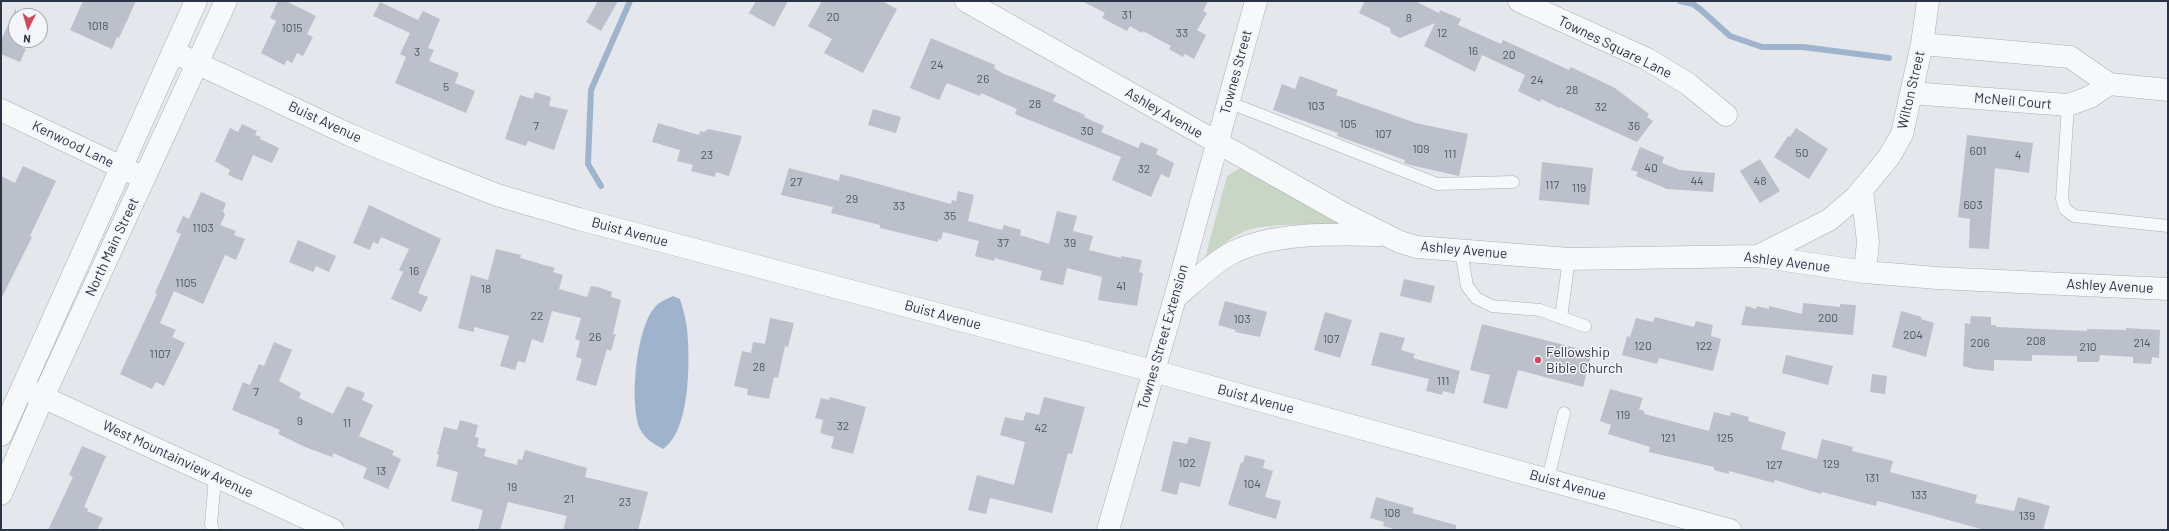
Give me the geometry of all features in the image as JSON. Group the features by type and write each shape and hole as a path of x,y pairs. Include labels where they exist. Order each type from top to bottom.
{"street":[{"name":"North Main Street","path":"1,435 196,1"},
{"name":"North Main Street","path":"2,490 43,397 226,1"},
{"name":"Ashley Avenue","path":"966,1 1217,143 1384,235 1417,247 1569,259 1758,256 1865,272 1937,278 2168,289"},
{"name":"Townes Street","path":"1217,143 1256,1"},
{"name":"Townes Square Lane","path":"1519,1 1647,59 1688,84 1726,115"},
{"name":"Wilton Street","path":"1758,256 1829,220 1862,190 1889,157 1902,134 1922,44 1928,1"},
{"path":"1922,44 2070,57 2109,84 2168,90"},
{"name":"Buist Avenue","path":"173,52 198,64 212,68 350,135 497,195 587,221 1153,371 1730,530"},
{"name":"McNeil Court","path":"1911,93 2068,105 2090,97 2109,84"},
{"name":"Kenwood Lane","path":"1,110 144,178"},
{"name":"Townes Street Extension","path":"1108,530 1175,298 1217,143"},
{"path":"1862,190 1868,242 1865,272"},
{"name":"Ashley Avenue","path":"1175,298 1228,255 1259,243 1338,234 1384,235"},
{"name":"West Mountainview Avenue","path":"23,388 333,530"}],"lane":[{"path":"1228,102 1437,184 1513,182"},
{"path":"2068,105 2062,199 2065,209 2074,216 2168,226"},
{"path":"1461,251 1467,286 1476,298 1492,306 1540,310 1585,326"},
{"path":"1561,318 1569,259"},
{"path":"1548,479 1564,413"},
{"path":"213,530 211,524 215,477"}],"green space":[{"path":"1243,166 1351,226 1280,225 1253,229 1232,238 1204,262 1227,176"}],"water":[{"path":"673,296 680,299 686,322 688,342 687,393 684,411 679,427 672,440 663,449 647,438 640,429 635,402 636,366 643,331 648,317 657,305"}],"building":[{"path":"83,1 136,1 119,38 117,37 112,49 70,30"},
{"path":"278,1 286,1 316,16 307,34 313,37 303,56 297,53 292,63 287,60 284,65 261,53 276,21 270,18"},
{"path":"598,1 618,1 601,31 586,22"},
{"path":"756,1 788,1 774,27 749,13"},
{"path":"822,1 882,1 897,9 863,73 824,53 832,39 808,26"},
{"path":"1082,1 1208,1 1203,11 1207,13 1197,30 1206,35 1194,59 1185,54 1183,57 1169,49 1171,46 1143,31 1142,33 1130,26 1127,31 1102,18 1105,13"},
{"path":"1365,1 1415,1 1439,13 1440,10 1461,19 1458,25 1501,44 1503,40 1569,70 1571,67 1615,88 1649,114 1647,117 1653,121 1637,142 1541,99 1540,102 1518,91 1525,75 1482,55 1475,72 1424,46 1435,23 1400,38 1391,33 1390,28 1359,13"},
{"path":"380,2 418,20 423,11 440,19 428,48 434,50 429,61 459,73 455,83 475,91 466,113 395,83 406,57 400,54 410,33 373,16"},
{"path":"8,25 8,48 26,49 20,62 1,54 1,40"},
{"path":"931,38 995,65 994,68 1002,73 1056,95 1053,101 1085,115 1084,117 1104,126 1101,132 1138,148 1141,142 1158,149 1156,154 1174,163 1169,178 1161,174 1151,197 1112,180 1121,157 1017,115 1015,113 1017,109 981,93 980,96 947,83 939,100 910,88"},
{"path":"1300,76 1338,90 1336,95 1416,123 1468,134 1459,176 1404,163 1405,160 1337,136 1338,133 1273,110 1282,84 1295,89"},
{"path":"535,92 551,97 549,106 568,110 554,150 528,141 526,146 505,139 520,95 533,99"},
{"path":"873,109 901,117 896,133 868,125"},
{"path":"658,123 699,135 700,131 704,132 708,129 742,136 729,176 716,172 715,177 691,171 693,165 677,161 680,150 652,142"},
{"path":"242,124 257,131 255,135 261,137 260,139 279,148 272,163 253,155 242,181 228,175 230,170 215,161 230,128 238,132"},
{"path":"1796,128 1828,149 1809,179 1774,157 1788,136 1790,137"},
{"path":"1967,135 2033,143 2029,173 1995,168 1989,249 1969,248 1970,219 1958,217"},
{"path":"1640,147 1664,157 1662,163 1680,170 1715,173 1713,192 1667,189 1636,176 1638,172 1631,170"},
{"path":"1760,159 1780,191 1760,203 1740,171"},
{"path":"1542,162 1593,168 1589,205 1539,200"},
{"path":"23,166 56,181 30,236 32,237 1,299 1,176 15,183"},
{"path":"789,168 839,181 840,174 951,204 952,200 956,201 958,191 974,195 968,221 1002,230 1004,225 1021,230 1020,235 1049,244 1057,211 1077,216 1073,231 1093,236 1089,250 1121,258 1121,256 1142,260 1139,272 1143,273 1137,306 1098,300 1102,277 1067,268 1063,285 1040,280 1042,271 995,258 994,261 975,256 979,241 943,232 941,240 938,239 938,242 880,228 880,225 831,213 833,207 781,195"},
{"path":"201,192 226,203 223,211 225,215 220,225 236,231 234,235 245,239 236,260 225,255 203,304 174,291 160,323 176,330 172,337 185,343 164,386 156,382 152,389 120,374 157,294 155,293 181,234 176,232 183,216 189,219"},
{"path":"369,205 441,239 418,293 428,297 421,312 391,299 403,272 399,270 409,249 381,237 378,244 373,242 370,250 353,243"},
{"path":"298,240 336,256 329,272 316,266 313,272 289,262"},
{"path":"496,249 521,255 520,258 555,268 553,272 563,275 559,289 587,297 591,286 598,287 612,292 611,297 621,300 613,334 616,334 611,351 607,349 596,386 576,380 582,359 576,357 580,341 575,339 581,318 552,311 543,343 532,339 525,363 518,361 515,370 500,366 509,336 474,327 474,332 458,328 471,275 488,280"},
{"path":"1404,279 1435,286 1431,303 1400,296"},
{"path":"1225,301 1267,312 1260,337 1235,332 1236,330 1218,325"},
{"path":"1803,303 1840,307 1840,304 1856,305 1853,335 1741,325 1746,306 1756,309 1757,306 1769,309 1769,306 1802,314"},
{"path":"1901,311 1922,317 1921,319 1934,323 1926,357 1892,347"},
{"path":"1325,312 1352,320 1340,358 1314,350"},
{"path":"1971,316 1991,317 1991,325 1996,325 1996,327 2087,331 2087,329 2126,330 2126,328 2160,330 2159,358 2152,357 2151,364 2133,363 2133,357 2100,355 2099,362 2077,362 2077,356 2032,355 2032,361 1994,360 1994,371 1974,369 1963,366 1965,323 1970,324"},
{"path":"1655,317 1694,327 1696,321 1713,325 1711,336 1721,339 1713,371 1659,358 1657,364 1622,355 1627,336 1630,337 1636,318 1653,322"},
{"path":"770,318 794,323 788,347 785,346 778,378 774,377 769,399 747,395 748,389 734,386 742,351 751,353 753,342 765,344"},
{"name":"Fellowship Bible Church","path":"1482,324 1592,352 1583,387 1518,370 1507,409 1483,403 1490,375 1470,370"},
{"path":"1380,332 1405,338 1401,350 1415,354 1413,358 1460,371 1454,394 1443,391 1442,395 1426,391 1429,379 1371,365"},
{"path":"274,342 292,350 279,381 301,393 299,398 333,414 347,386 365,393 362,400 373,405 359,436 394,451 392,455 401,459 388,489 363,478 367,468 333,453 332,457 305,447 278,434 280,430 232,410 243,382 250,385 259,364 264,366"},
{"path":"1786,355 1833,366 1828,385 1782,373"},
{"path":"1872,374 1887,376 1885,394 1870,392"},
{"path":"1610,389 1643,398 1639,409 1644,411 1644,414 1709,431 1714,412 1730,416 1731,412 1749,417 1748,421 1786,432 1781,449 1817,459 1822,439 1853,447 1852,451 1893,461 1890,472 1977,495 1975,503 2014,511 2018,497 2050,506 2043,530 1985,530 1882,502 1877,501 1876,506 1822,492 1821,494 1775,480 1774,483 1729,471 1729,474 1714,470 1714,467 1649,452 1650,447 1608,434 1611,425 1600,421"},
{"path":"830,397 866,407 853,454 831,448 834,437 820,433 823,420 815,418 821,398 829,400"},
{"path":"1044,397 1085,407 1072,454 1068,453 1052,513 990,498 986,514 968,510 977,475 1014,485 1025,442 1000,435 1005,417 1023,421 1026,412 1039,415"},
{"path":"460,420 478,425 475,437 479,438 477,447 486,449 484,456 517,465 518,459 522,460 525,450 587,468 585,477 648,492 638,530 563,530 567,516 508,502 500,530 478,530 483,510 451,501 458,472 436,466 439,455 437,454 444,427 457,430"},
{"path":"1189,437 1211,442 1200,487 1180,482 1177,495 1161,491 1173,441 1187,444"},
{"path":"82,446 106,456 84,507 88,509 87,511 103,518 97,530 48,530 73,477 69,475"},
{"path":"1245,455 1265,460 1263,468 1273,471 1265,497 1281,501 1276,519 1228,505 1241,462 1243,463"},
{"path":"1376,497 1414,508 1412,513 1456,525 1456,530 1398,530 1383,526 1384,522 1370,518"}],"waterway":[{"path":"601,186 588,164 591,90 630,1"},
{"path":"1680,1 1693,4 1730,36 1762,47 1803,47 1889,58"}],"place":[{"name":"Fellowship Bible Church","path":"1538,360"}]}
